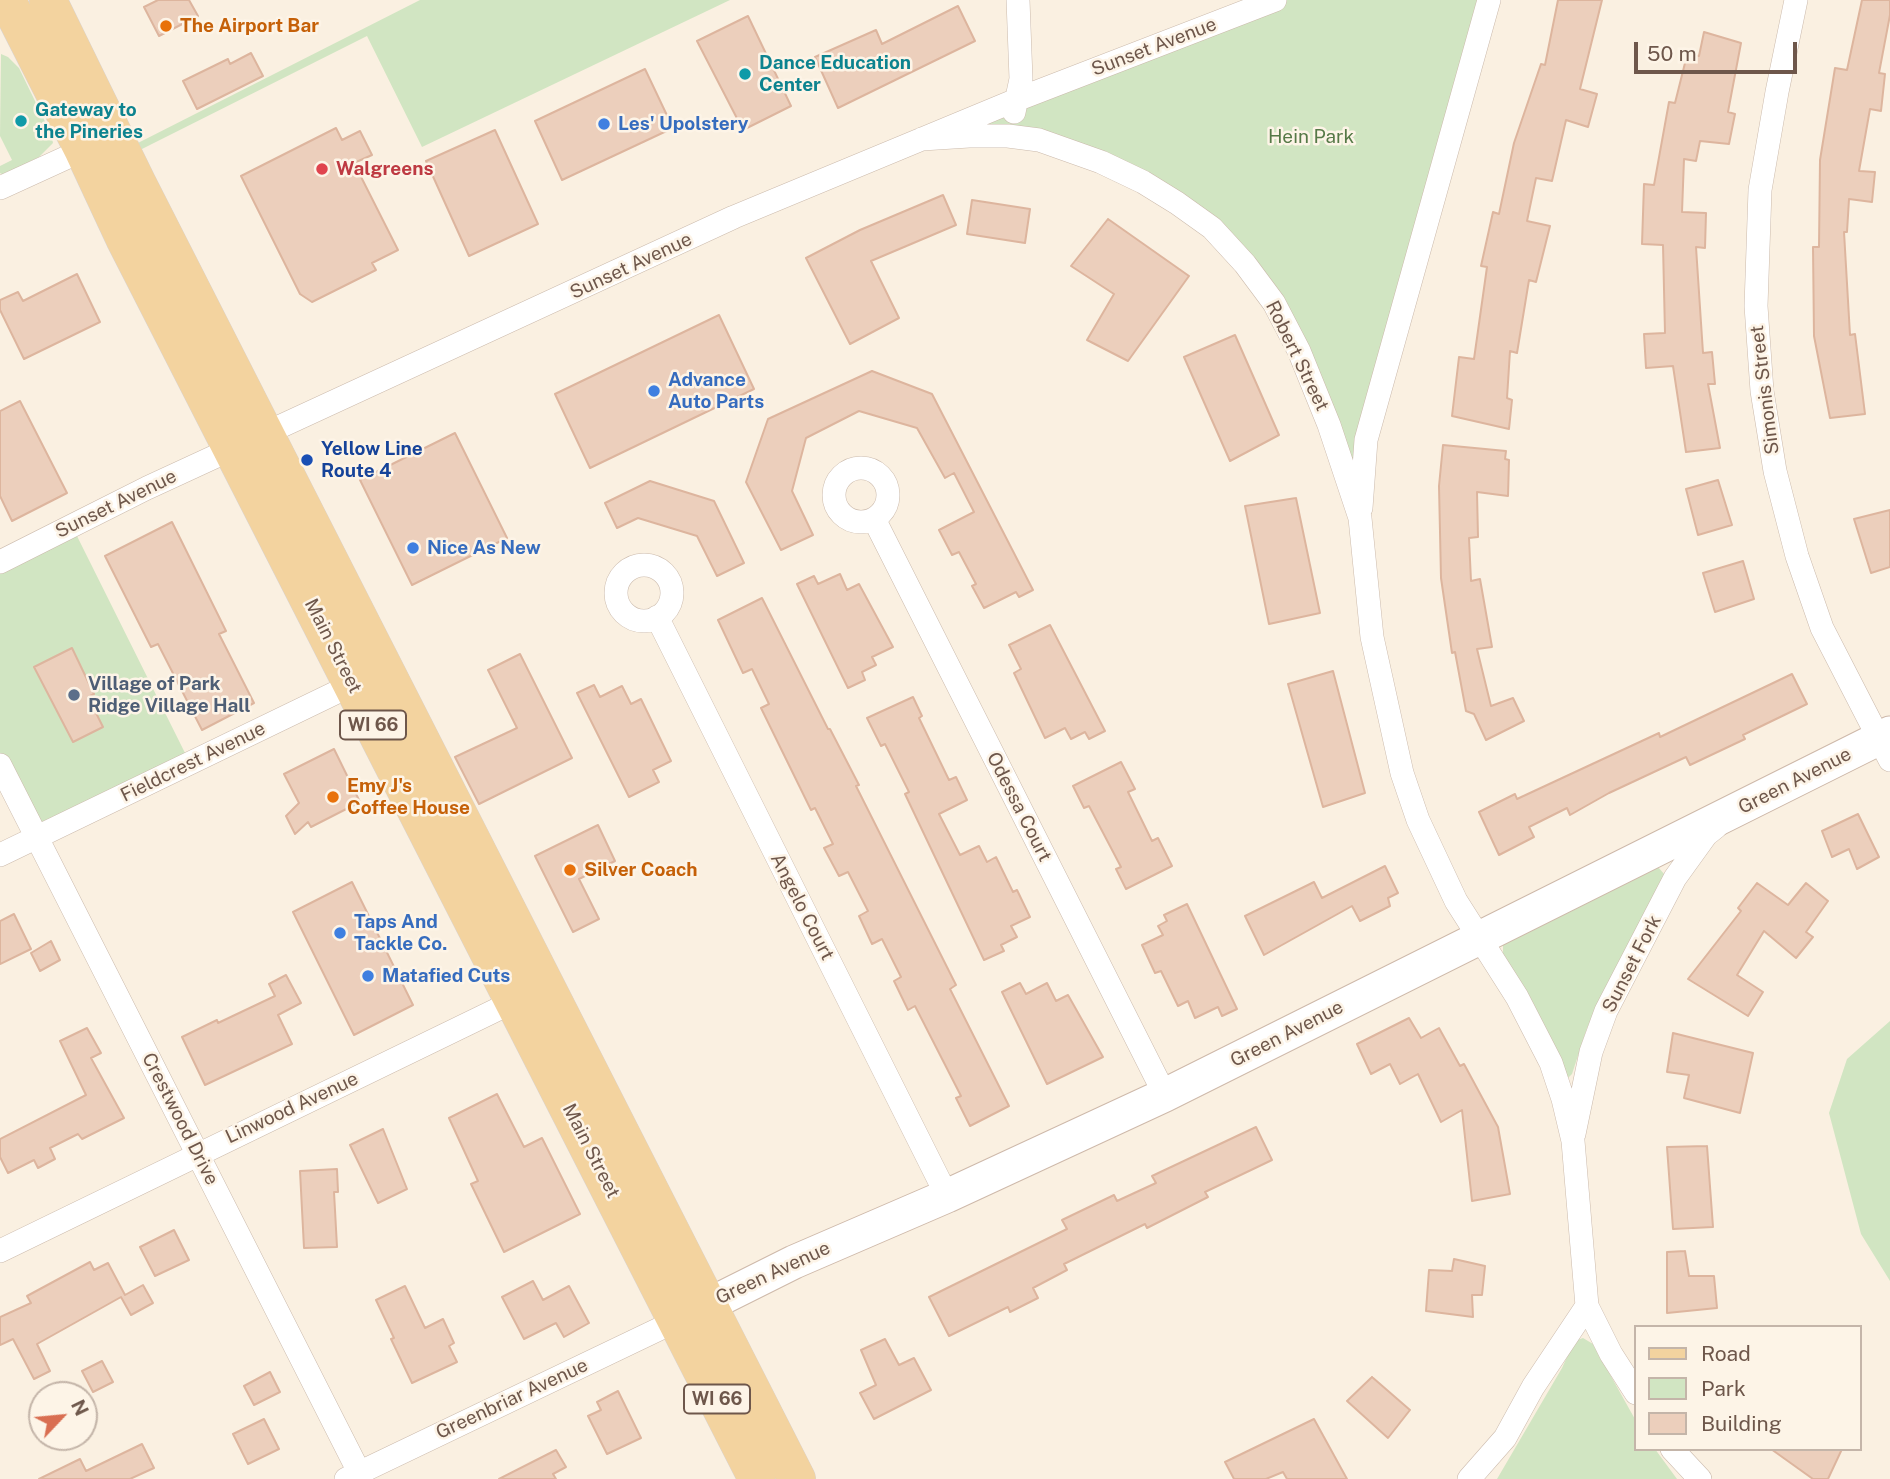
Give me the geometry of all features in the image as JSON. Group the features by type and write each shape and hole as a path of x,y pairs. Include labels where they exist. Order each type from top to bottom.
{"main road":[{"name":"Main Street","path":"50,1 138,184 547,985 693,1312 757,1479"},
{"name":"Main Street","path":"8,14 83,150 124,238 514,1001 693,1312 797,1479"}],"street":[{"path":"1008,136 1021,79 1018,0"},
{"name":"Sunset Avenue","path":"0,562 147,488 734,217 1016,100 1275,0"},
{"name":"Robert Street","path":"1478,937 1437,864 1402,773 1372,637 1360,518 1366,440 1489,0"},
{"name":"Simonis Street","path":"1796,0 1760,190 1756,306 1762,391 1776,471 1797,556 1822,628 1887,744"},
{"path":"8,14 50,1"},
{"name":"Robert Street","path":"922,139 969,135 1039,140 1101,162 1143,182 1212,228 1245,264 1274,303 1293,339 1329,425 1360,518"},
{"path":"0,188 83,150"},
{"name":"Odessa Court","path":"874,519 1165,1096"},
{"name":"Angelo Court","path":"657,617 947,1196"},
{"name":"Fieldcrest Avenue","path":"0,855 385,668"},
{"name":"Green Avenue","path":"693,1312 794,1262 947,1196 1165,1096 1736,810 1887,744"},
{"name":"Crestwood Drive","path":"0,765 197,1154 353,1476"},
{"name":"Sunset Fork","path":"1573,1141 1591,1052 1606,1011 1675,878 1706,835 1736,810"},
{"name":"Sunset Fork","path":"1478,937 1517,997 1551,1063 1573,1141 1587,1306 1611,1354 1634,1390"},
{"name":"Linwood Avenue","path":"0,1251 547,985"},
{"path":"1469,1479 1505,1438 1534,1387 1587,1306"},
{"name":"Greenbriar Avenue","path":"353,1476 693,1312"},
{"path":"1674,1451 1700,1479"}],"green space":[{"path":"420,0 730,0 422,147 367,36 136,152 132,146"},
{"name":"Hein Park","path":"1275,0 1491,0 1403,305 1360,518 1299,351 1212,228 1067,149 922,139"},
{"path":"1,54 19,68 53,143 39,157 3,175 0,173 0,166 12,160 0,136"},
{"path":"72,526 190,763 36,837 0,765 0,562"},
{"path":"1658,867 1665,875 1587,1028 1572,1074 1568,1078 1503,954 1503,943"},
{"path":"1890,1021 1890,1281 1861,1234 1829,1113 1847,1059"},
{"path":"1583,1338 1593,1344 1634,1417 1634,1451 1656,1451 1677,1479 1497,1479 1577,1340"}],"building":[{"name":"The Airport Bar","path":"158,0 189,0 198,16 159,36 144,7"},
{"path":"1558,0 1602,0 1580,89 1597,94 1588,127 1566,120 1552,181 1536,178 1527,221 1550,226 1536,282 1529,280 1517,353 1510,351 1507,398 1512,400 1509,429 1452,416 1459,357 1474,359 1487,267 1481,266 1493,212 1499,214 1514,143 1541,64 1545,65"},
{"path":"1862,0 1890,0 1890,15 1879,73 1885,74 1881,111 1870,109 1859,171 1875,172 1872,202 1849,199 1847,232 1844,232 1850,335 1855,334 1865,414 1830,418 1814,336 1813,247 1819,247 1820,160 1835,68 1847,70"},
{"path":"958,6 975,41 838,108 815,57 876,30 882,44"},
{"name":"Dance Education Center","path":"748,16 791,106 743,130 697,41"},
{"path":"1704,32 1741,43 1728,112 1735,114 1729,144 1700,141 1696,161 1684,159 1682,212 1706,213 1705,248 1696,247 1703,353 1712,352 1715,384 1708,384 1720,448 1686,452 1673,366 1646,368 1644,334 1665,333 1663,245 1642,244 1644,184 1654,185 1669,102 1675,103 1687,55 1699,56"},
{"path":"251,53 263,76 197,109 183,81 228,59 230,64"},
{"name":"Les' Upolstery","path":"645,69 673,128 562,180 535,121"},
{"name":"Walgreens","path":"336,128 342,140 360,131 372,155 354,163 398,250 372,263 376,270 312,302 300,294 241,176"},
{"path":"495,130 538,224 469,256 426,161"},
{"path":"943,195 956,225 871,261 899,318 850,344 806,258 860,230"},
{"path":"972,200 1030,209 1025,243 967,234"},
{"path":"1108,219 1189,276 1128,361 1087,340 1114,294 1071,266"},
{"path":"77,274 100,322 24,359 0,310 0,300 18,292 23,301"},
{"name":"Advance Auto Parts","path":"719,315 754,389 590,468 555,394"},
{"path":"1235,335 1279,435 1230,461 1184,357"},
{"path":"872,371 932,394 1033,590 1019,597 1016,592 984,608 972,586 976,584 959,552 952,555 939,530 974,512 954,473 945,478 917,428 859,411 806,438 792,491 813,535 781,550 746,482 768,419"},
{"path":"20,401 67,493 12,521 0,496 0,411"},
{"path":"455,433 507,538 412,585 360,480"},
{"path":"1443,445 1506,451 1505,459 1509,460 1508,496 1477,492 1478,537 1469,538 1471,581 1480,579 1492,647 1477,649 1491,706 1513,698 1524,721 1486,740 1474,714 1466,711 1455,652 1452,653 1441,578 1439,486"},
{"path":"1718,480 1732,525 1698,535 1686,489"},
{"path":"650,481 714,501 744,563 717,576 697,536 638,518 617,528 605,503"},
{"path":"1296,498 1320,613 1269,624 1245,506"},
{"path":"1890,510 1890,567 1871,573 1854,519"},
{"path":"172,522 226,631 219,634 254,703 202,730 158,644 151,647 105,556"},
{"path":"1743,561 1754,599 1715,612 1703,573"},
{"path":"840,574 847,590 859,584 893,647 872,657 876,665 862,672 865,680 848,688 797,584 814,576 818,584"},
{"path":"762,598 859,785 856,786 956,985 950,989 1009,1106 970,1126 956,1098 961,1096 915,1006 908,1010 894,981 901,977 882,939 872,944 859,916 868,911 848,872 839,876 824,848 833,844 815,808 811,810 761,708 769,704 752,669 743,673 718,620"},
{"path":"1050,625 1105,731 1089,739 1085,732 1071,739 1065,728 1045,738 1014,673 1021,669 1009,645"},
{"name":"Village of Park Ridge Village Hall","path":"72,648 94,694 88,697 103,727 73,742 34,667"},
{"path":"520,654 572,758 479,804 455,757 517,728 488,670"},
{"path":"1333,671 1365,793 1323,807 1288,684"},
{"path":"1792,674 1807,704 1743,735 1745,739 1690,765 1686,757 1609,793 1570,815 1567,808 1529,827 1534,837 1499,855 1479,812 1515,794 1517,799 1659,733 1660,737"},
{"path":"594,685 600,697 622,686 631,704 641,699 671,761 653,770 659,782 629,797 577,693"},
{"path":"913,697 922,716 919,718 949,780 956,777 967,800 939,814 960,855 979,846 987,862 996,857 1013,892 1017,890 1030,917 1011,926 1017,937 1001,945 1004,951 984,960 905,794 909,792 885,744 881,746 867,718"},
{"path":"334,749 360,802 311,827 308,822 295,834 286,816 299,803 284,774"},
{"path":"1121,762 1135,789 1128,792 1152,841 1158,838 1172,866 1126,889 1116,869 1121,867 1089,806 1084,808 1073,786"},
{"path":"1858,814 1879,857 1857,869 1849,849 1832,857 1822,831"},
{"name":"Silver Coach","path":"598,825 615,861 579,879 599,919 573,932 535,856"},
{"path":"1385,866 1398,893 1388,898 1390,906 1360,921 1352,906 1264,955 1245,916 1314,882 1322,898"},
{"path":"352,882 413,1005 354,1035 293,912"},
{"path":"1757,883 1788,905 1806,883 1828,901 1806,932 1813,937 1796,958 1764,931 1737,975 1763,992 1748,1016 1688,979 1741,911 1738,908"},
{"path":"1187,904 1237,1009 1222,1016 1218,1007 1195,1018 1188,1001 1178,1006 1161,971 1155,973 1142,945 1163,935 1158,926 1167,921 1164,915"},
{"path":"14,914 31,949 0,964 0,921"},
{"path":"51,941 60,960 40,971 31,953"},
{"path":"286,975 301,1003 278,1015 292,1044 205,1085 182,1037 275,996 269,984"},
{"path":"1020,983 1026,994 1047,983 1056,1001 1068,995 1103,1057 1047,1084 1002,992"},
{"path":"1409,1018 1421,1038 1439,1028 1460,1066 1464,1064 1498,1127 1510,1194 1472,1201 1462,1110 1441,1122 1418,1074 1400,1084 1390,1064 1371,1074 1357,1044"},
{"path":"87,1028 101,1053 91,1058 124,1118 82,1139 78,1134 50,1148 55,1159 38,1168 34,1160 8,1173 0,1157 0,1139 86,1095 60,1041"},
{"path":"1673,1033 1753,1053 1740,1113 1684,1098 1689,1075 1667,1072"},
{"path":"497,1094 524,1147 542,1138 580,1214 504,1252 471,1184 478,1181 449,1118"},
{"path":"1256,1127 1272,1160 1205,1192 1208,1197 1147,1228 1145,1224 1064,1264 1067,1270 1033,1288 1038,1298 1010,1312 1008,1307 949,1336 929,1297 1067,1229 1062,1220 1114,1195 1117,1201 1156,1183 1152,1176"},
{"path":"383,1129 407,1189 378,1203 350,1145"},
{"path":"1707,1146 1713,1227 1673,1229 1667,1147"},
{"path":"337,1169 338,1192 334,1192 337,1247 304,1248 300,1171"},
{"path":"174,1230 189,1260 155,1276 140,1247"},
{"path":"1685,1251 1689,1276 1714,1276 1717,1308 1667,1313 1667,1252"},
{"path":"1454,1259 1485,1266 1482,1295 1472,1295 1473,1317 1426,1311 1429,1270 1452,1271"},
{"path":"90,1262 94,1270 108,1263 125,1295 143,1285 153,1303 131,1315 121,1297 37,1344 50,1371 34,1379 13,1339 0,1345 0,1317 31,1303 27,1296"},
{"path":"533,1281 543,1300 569,1286 589,1323 564,1337 556,1323 524,1339 502,1297"},
{"path":"405,1286 425,1328 443,1319 454,1343 449,1346 457,1362 412,1383 376,1300"},
{"path":"885,1339 899,1365 914,1358 931,1390 874,1419 860,1393 876,1385 861,1350"},
{"path":"102,1361 113,1382 98,1390 98,1381 87,1381 82,1371"},
{"path":"270,1372 280,1392 254,1405 244,1386"},
{"path":"1372,1377 1410,1410 1388,1438 1347,1401"},
{"path":"618,1391 641,1438 607,1454 588,1416 601,1410 597,1402"},
{"path":"264,1419 279,1449 248,1464 233,1434"},
{"path":"1314,1419 1347,1479 1287,1479 1283,1472 1266,1479 1234,1479 1225,1462"},
{"path":"142,1444 154,1468 130,1479 39,1479 80,1459 86,1471"},
{"path":"556,1450 566,1467 553,1474 556,1479 499,1479"},
{"path":"1774,1451 1841,1451 1828,1479 1813,1479"}],"place":[{"name":"The Airport Bar","path":"166,26"},
{"name":"Dance Education Center","path":"745,74"},
{"name":"Gateway to the Pineries","path":"21,121"},
{"name":"Les' Upolstery","path":"604,124"},
{"name":"Walgreens","path":"322,169"},
{"name":"Advance Auto Parts","path":"654,391"},
{"name":"Yellow Line Route 4","path":"307,460"},
{"name":"Nice As New","path":"413,548"},
{"name":"Village of Park Ridge Village Hall","path":"74,695"},
{"name":"Emy J's Coffee House","path":"333,797"},
{"name":"Silver Coach","path":"570,870"},
{"name":"Taps And Tackle Co.","path":"340,933"},
{"name":"Matafied Cuts","path":"368,976"}]}
